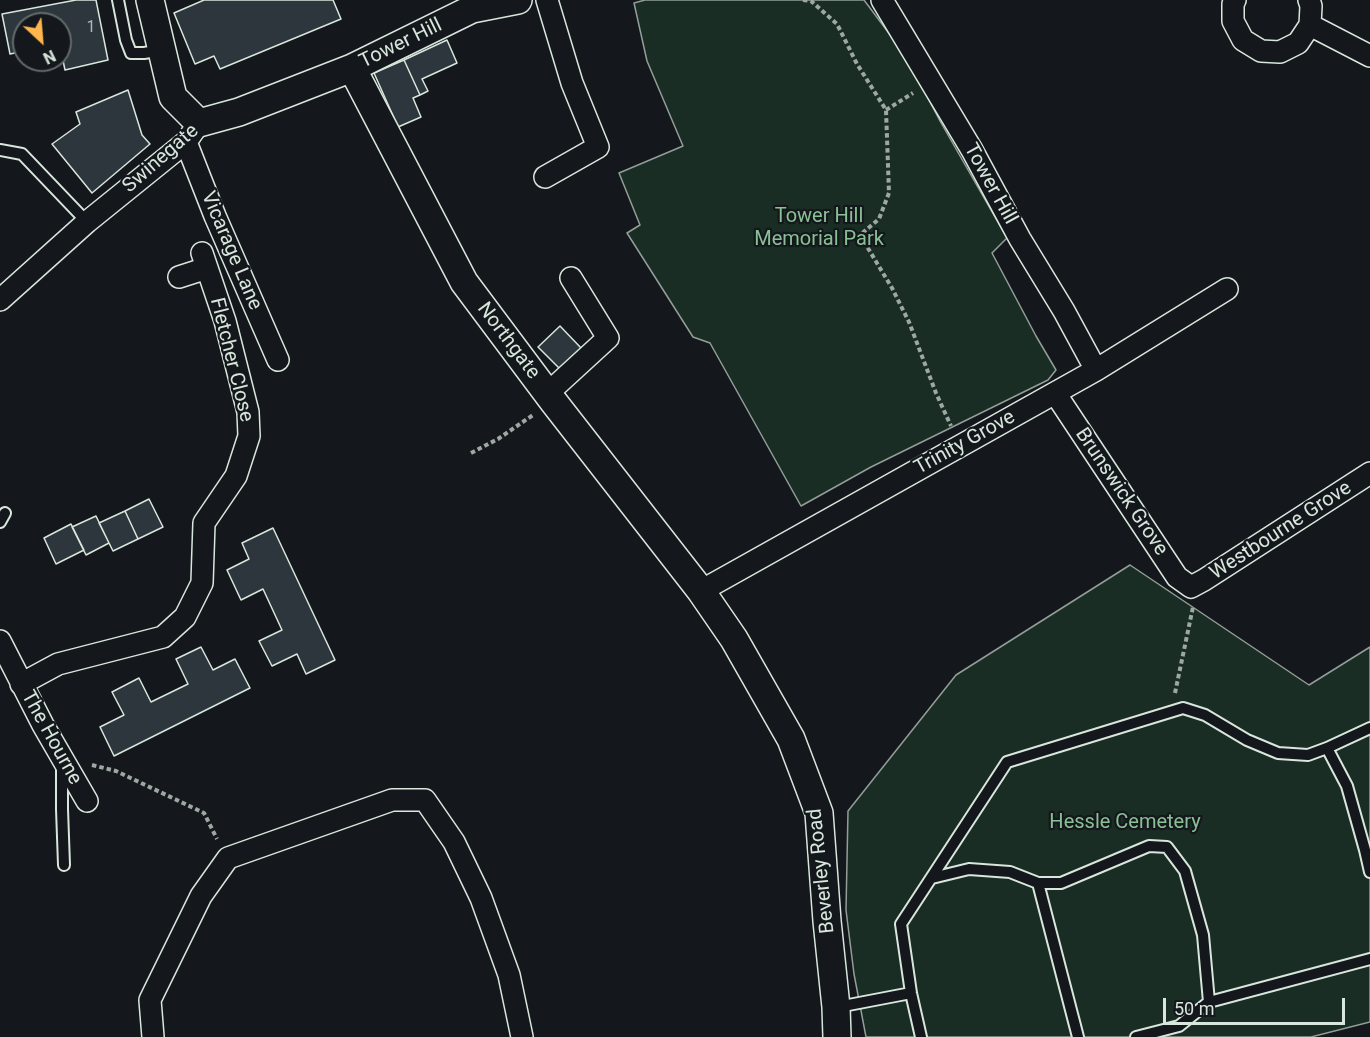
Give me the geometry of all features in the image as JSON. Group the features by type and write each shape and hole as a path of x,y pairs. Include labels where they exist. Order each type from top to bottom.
{"street":[{"path":"150,0 173,97 193,133"},
{"name":"Tower Hill","path":"352,68 472,9 519,0"},
{"path":"545,177 598,147 572,83 547,0"},
{"path":"1235,0 1233,21 1243,40 1262,51 1280,52 1298,43 1310,25 1309,0"},
{"name":"Tower Hill","path":"886,1 1096,370"},
{"path":"1310,25 1370,56"},
{"name":"Swinegate","path":"0,300 87,222 193,133 239,112 352,68"},
{"name":"Northgate","path":"352,68 464,282 701,591"},
{"name":"Vicarage Lane","path":"193,133 215,216 278,360"},
{"name":"Fletcher Close","path":"21,684 58,664 163,637 185,617 202,583 204,523 236,476 249,436 248,412 225,321 205,261 179,277"},
{"path":"550,397 608,339 571,278"},
{"name":"Trinity Grove","path":"701,591 1096,370 1227,289"},
{"name":"Brunswick Grove","path":"1055,393 1178,577 1191,587"},
{"name":"Westbourne Grove","path":"1191,587 1370,473"},
{"name":"Beverley Road","path":"701,591 734,639 791,739 819,813 837,1037"},
{"name":"The Hourne","path":"0,641 21,684 87,801"},
{"path":"153,1037 150,1000 201,896 228,858 392,800 424,800 454,842 481,898 509,975 522,1037"}],"lane":[{"path":"118,0 131,53 162,50"},
{"path":"0,150 22,154 87,222"},
{"path":"921,1037 911,993 901,924 1007,762 1183,708 1205,715 1247,740 1278,753 1308,755 1370,728"},
{"path":"1328,748 1347,786 1370,873"},
{"path":"62,757 64,865"},
{"path":"932,878 969,869 1010,872 1038,883 1061,883 1149,846 1167,847 1185,871 1203,935 1209,1002"},
{"path":"1038,883 1078,1037"},
{"path":"1136,1037 1179,1026 1209,1002 1370,958"},
{"path":"836,1007 911,993"}],"path":[{"path":"803,0 811,1 837,24 857,64 886,110 889,193 879,219 860,236 892,288 909,322 936,393 960,446"},
{"path":"886,110 931,81"},
{"path":"471,453 498,439 550,397"},
{"path":"1171,712 1192,607 1191,587"},
{"path":"62,757 116,771 204,813 228,858"}],"green space":[{"name":"Tower Hill Memorial Park","path":"645,0 864,0 906,56 940,121 1007,238 992,253 1056,370 1048,380 871,467 801,506 710,343 693,337 627,233 640,225 619,173 683,146 647,61 634,3"},
{"name":"Hessle Cemetery","path":"1130,565 1309,685 1370,647 1370,1022 1311,1037 866,1037 854,974 846,910 848,811 956,675"}],"building":[{"path":"76,0 96,0 108,60 72,68 72,12 13,12"},
{"path":"204,0 333,0 341,19 220,69 214,56 195,64 174,13"},
{"path":"12,12 12,54 10,54 2,14"},
{"path":"447,40 457,63 422,79 428,91 420,95 404,60"},
{"path":"404,60 420,95 413,98 421,117 398,127 374,73"},
{"path":"128,90 142,135 150,144 92,193 52,144 80,124 76,112"},
{"path":"560,326 582,349 561,370 538,347"},
{"path":"149,499 163,527 138,539 125,511"},
{"path":"125,511 138,539 113,551 99,523"},
{"path":"96,516 109,543 86,555 72,527"},
{"path":"71,524 84,550 56,564 44,538"},
{"path":"273,528 335,660 306,674 297,654 272,666 259,641 282,630 263,589 241,600 227,570 249,559 242,543"},
{"path":"201,647 213,670 235,659 250,688 114,756 100,727 124,715 112,692 139,678 151,702 188,684 176,659"}]}
